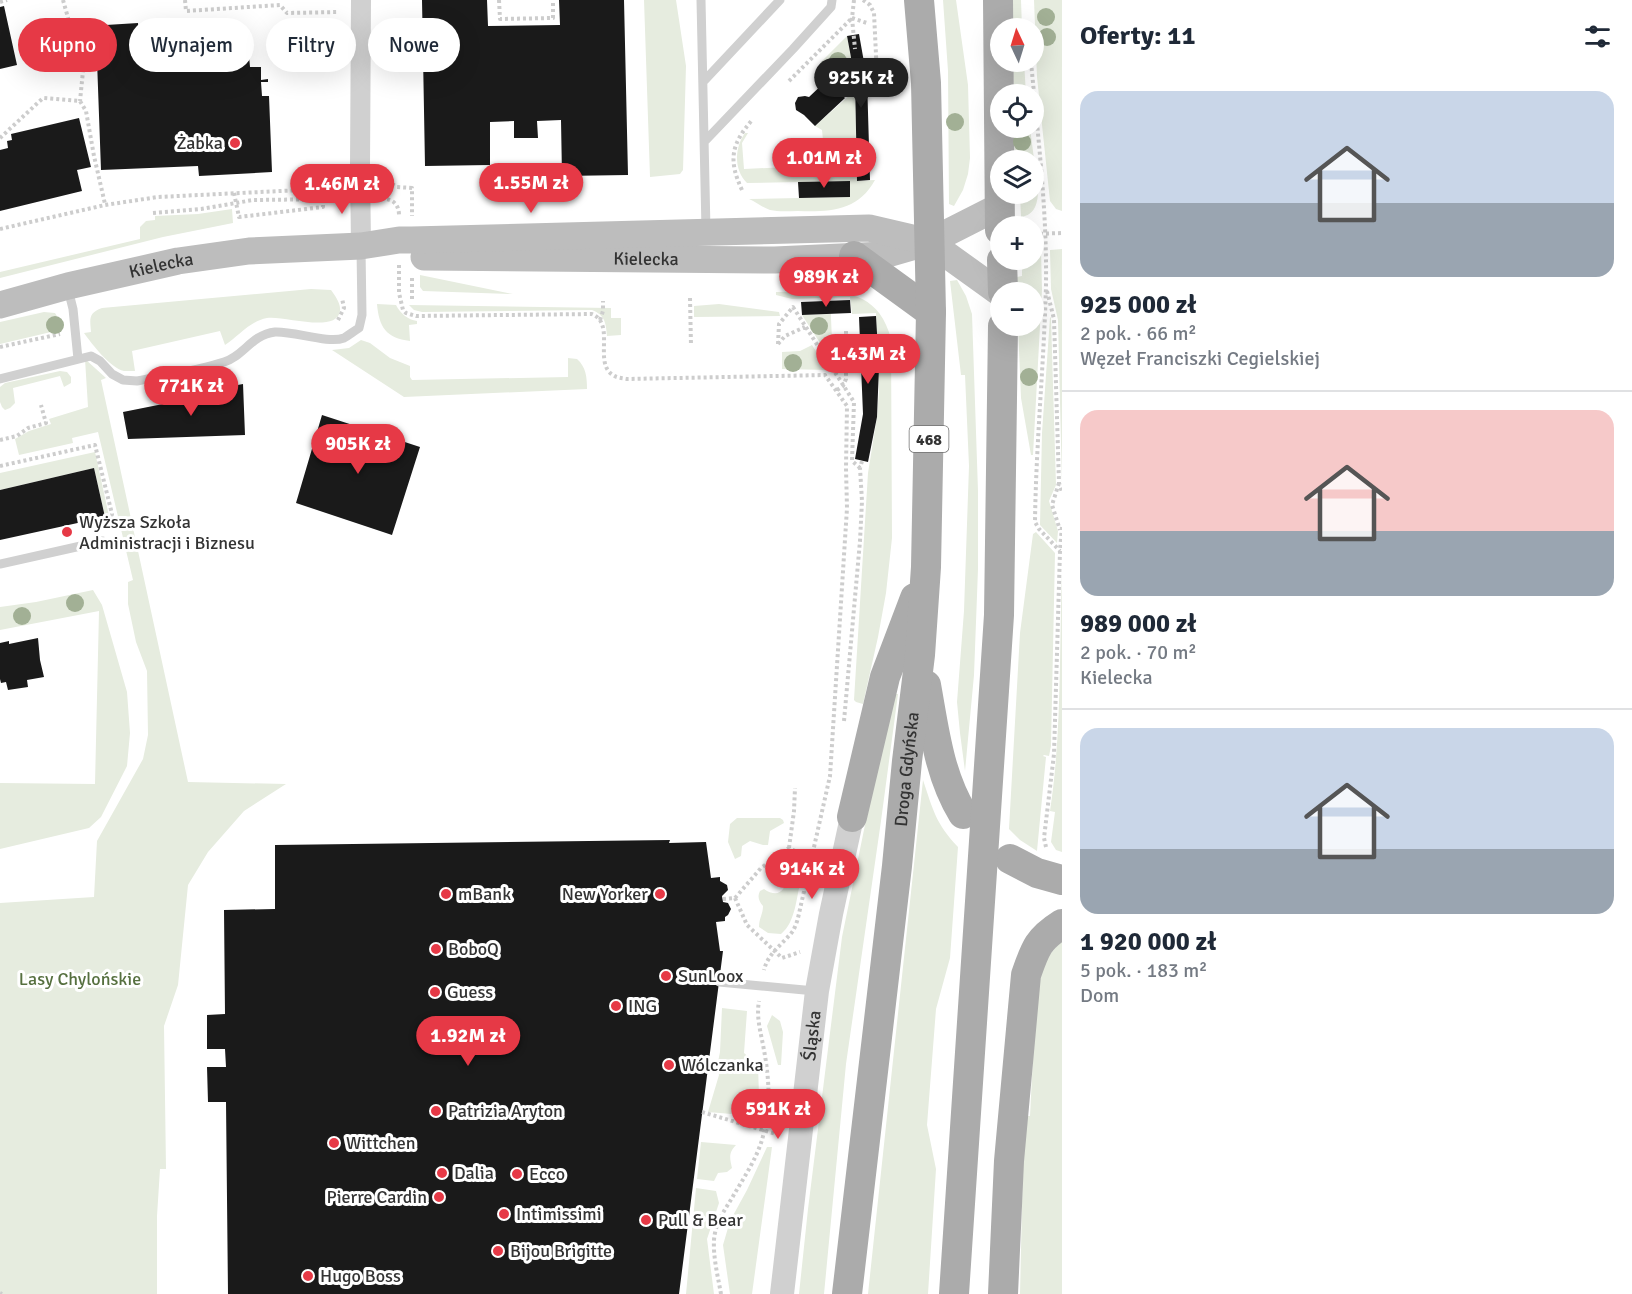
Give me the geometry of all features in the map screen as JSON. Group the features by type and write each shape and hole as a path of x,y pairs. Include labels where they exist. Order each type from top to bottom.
{"main road":[{"name":"468","path":"920,0 926,83 929,242"},
{"path":"981,0 995,84"},
{"path":"998,0 999,84"},
{"path":"999,138 1000,216"},
{"name":"Kielecka","path":"707,246 775,260 884,255 990,221"},
{"name":"Kielecka","path":"0,305 68,286 190,259 249,251 361,246 399,240 707,246 869,228 929,242 990,285"},
{"name":"Droga Gdyńska","path":"848,1294 920,655 926,567 931,312 929,242"},
{"path":"855,256 931,312"},
{"path":"954,1294 999,615 1003,336"},
{"path":"852,817 885,677 926,567"},
{"name":"468","path":"920,655 937,746 948,787 963,814"},
{"path":"1010,860 1037,873 1062,880"},
{"path":"1004,1294 1009,1161 1026,975 1035,949 1048,933 1062,924"}],"street":[{"path":"361,0 361,246"},
{"name":"Śląska","path":"782,1294 817,991 852,817"}],"lane":[{"path":"700,0 707,246"},
{"path":"703,82 780,0"},
{"path":"705,141 793,50 831,7 832,0"},
{"path":"0,379 91,356 100,360 112,374 123,380 137,381 226,362 264,334 285,332 342,339 359,328 361,322 361,246"},
{"path":"68,286 73,309 78,359"},
{"path":"0,564 103,541"},
{"path":"719,982 817,991"}],"path":[{"path":"0,2 7,0"},
{"path":"63,0 83,71 80,101 86,111 105,205"},
{"path":"184,0 186,10 280,5 287,13 343,12"},
{"path":"499,0 500,19 554,18 553,0"},
{"path":"854,0 852,18 855,49"},
{"path":"862,0 870,6 874,13 877,75"},
{"path":"852,18 867,23"},
{"path":"786,84 852,18"},
{"path":"1032,72 1044,194 1046,285 1035,522 1060,551"},
{"path":"0,138 42,98 80,101"},
{"path":"741,190 734,169 733,152 740,135 759,112"},
{"path":"392,184 397,187 412,188 412,220"},
{"path":"0,230 105,205 158,197 322,189 333,185"},
{"path":"234,193 239,218 323,207 322,189"},
{"path":"384,198 392,201 399,211"},
{"path":"153,213 253,201 348,199"},
{"path":"1045,233 1062,232"},
{"path":"399,274 399,293 403,310 416,316 596,315 603,326 606,367 614,377 627,379 825,375 847,406 846,529 830,776 794,930 774,951 766,963 764,972"},
{"path":"412,274 412,300"},
{"path":"1046,285 1054,319 1059,483 1062,492"},
{"path":"690,298 691,346"},
{"path":"600,320 603,301"},
{"path":"804,327 785,336 778,344 779,324 793,308 854,402 852,461 860,468"},
{"path":"0,347 75,330"},
{"path":"837,390 843,386 846,379 846,332"},
{"path":"0,440 17,436 28,428 46,423 40,405"},
{"path":"0,466 95,445 112,514"},
{"path":"843,731 860,541 862,501 860,468 862,461"},
{"path":"846,468 860,468"},
{"path":"1047,853 1044,838 1054,754 1061,528 1052,505 1059,483"},
{"path":"723,899 735,898 761,868 789,848 795,788"},
{"path":"789,848 812,860"},
{"path":"735,898 747,925 782,958 800,952 804,943"},
{"path":"721,1294 714,1241 716,1229 760,1147 769,1104 768,1077 757,1018 759,999"},
{"path":"702,1112 783,1136"}],"green space":[{"path":"644,0 676,0 686,66 683,170 680,174 650,177"},
{"path":"943,0 956,0 968,85 970,158 963,190 954,206 949,204 948,71"},
{"path":"1011,0 1021,0 1022,18 1012,18"},
{"path":"1034,0 1062,0 1062,211 1056,209 1050,201 1043,138 1044,84 1038,84 1037,72 1044,72 1044,18 1035,18"},
{"path":"847,36 855,79 857,181 875,180 860,198 842,208 777,211 765,208 749,199 849,197 849,181 747,183 739,171 737,158 739,145 745,133 748,133 742,143 744,169 806,166 806,151 824,150 822,130 815,126 850,95 820,63"},
{"path":"1013,72 1025,72 1025,84 1014,84"},
{"path":"1014,138 1031,138 1033,150 1015,150"},
{"path":"1020,204 1036,204 1030,214 1021,216"},
{"path":"232,209 233,223 163,237 0,278 0,272 140,239 140,227 146,221 155,220 155,216 198,214"},
{"path":"1062,249 1062,484 1058,320 1051,289 1050,250"},
{"path":"1022,270 1042,270 1042,282 1017,282 1017,277 1022,276"},
{"path":"420,275 513,294 423,291 420,287"},
{"path":"957,280 972,314 978,491 974,675 965,771 957,702 964,611 969,466 965,375 961,375 950,281"},
{"path":"311,289 331,290 340,305 337,318 320,323 267,318 250,325 225,345 220,331 132,351 135,371 124,371 113,365 84,333 91,332 92,314 102,308"},
{"path":"830,291 861,298 884,320 891,339 892,538 886,593 863,704 854,700 868,473 879,391 876,313 852,314 850,297 792,299 776,295 776,292"},
{"path":"377,304 396,305 405,316 417,321 417,324 409,325 410,341 395,337 385,330"},
{"path":"719,304 779,312 780,316 694,317 694,306"},
{"path":"409,305 611,308 611,318 621,318 621,335 607,336 604,320 600,314 592,310 422,312 414,310"},
{"path":"44,312 55,313 63,326 51,332 0,344 0,322"},
{"path":"831,314 831,318 833,363 802,315"},
{"path":"1050,317 1056,485 1049,501 1058,531 1057,543 1040,525 1042,433"},
{"path":"1018,336 1039,336 1033,455 1031,455 1021,398"},
{"path":"361,340 370,343 390,358 410,366 412,380 568,377 568,358 577,359 582,365 587,389 404,397 332,350 349,348"},
{"path":"812,345 828,370 782,369 782,352 800,351"},
{"name":"Lasy Chylońskie","path":"85,359 106,378 101,380 188,782 286,784 244,811 208,852 188,885 178,985 164,1026 166,1169 160,1169 157,1216 157,1294 0,1294 0,903 94,897 97,841 143,759 148,735 147,671 136,642 128,604 128,582 133,580 98,432 72,438 73,443 19,455 15,439 29,431 51,424 49,419 88,407"},
{"path":"60,371 67,372 71,377 71,383 64,387 60,376 13,388 15,403 5,410 2,407 0,387 5,383"},
{"path":"95,452 109,516 105,517 94,468 0,490 0,473"},
{"path":"1036,532 1055,553 1051,746 1049,756 1043,756 1046,757 1037,851 1020,840 1009,829 1020,633 1033,534"},
{"path":"1062,573 1062,852 1056,850 1051,842 1055,812 1050,811 1057,752"},
{"path":"93,590 102,605 127,692 130,733 127,766 101,817 89,828 0,849 0,783 95,784 99,611 0,630 0,607"},
{"path":"894,694 898,694 846,1064 824,1294 799,1294 842,937"},
{"path":"923,780 940,824 958,847 950,958 936,1009 927,1125 936,1169 928,1294 868,1294"},
{"path":"737,818 780,818 784,823 770,831 768,845 750,841 742,846 741,856 735,859 728,842 730,824"},
{"path":"791,873 796,874 801,880 793,916 781,934 768,933 759,927 763,906 759,893 764,889 773,893 780,892 786,882 786,877"},
{"path":"1062,940 1062,1294 1020,1294 1024,1116 1030,1116 1037,976 1047,958"},
{"path":"722,1008 747,1011 744,1053 758,1065 759,1096 755,1116 708,1112 719,1075 717,1067"},
{"path":"772,1015 780,1021 783,1032 781,1065 778,1065 767,1026"},
{"path":"701,1142 736,1145 731,1153 732,1168 727,1172 718,1173 714,1181 697,1179"},
{"path":"767,1147 772,1147 752,1294 730,1294 723,1245 730,1221"},
{"path":"696,1188 716,1191 719,1203 707,1239 714,1294 686,1294"}],"building":[{"path":"422,0 487,0 488,26 560,25 559,0 624,0 628,175 562,176 561,120 537,121 538,138 514,138 514,121 490,122 490,165 425,166 423,72 460,72 460,18 422,18"},
{"path":"4,6 17,65 0,69 0,7"},
{"path":"117,24 129,24 129,72 254,72 254,67 261,67 261,80 268,79 268,82 261,82 262,96 269,96 272,172 199,176 198,166 101,170 97,72 117,72"},
{"path":"859,34 867,79 870,180 857,181 855,79 847,36"},
{"path":"827,80 845,98 815,126 796,110 795,103 798,97 809,97"},
{"path":"79,118 91,167 77,170 82,191 0,211 0,150 8,148 7,141 12,140 11,134"},
{"path":"850,181 850,197 799,198 798,182"},
{"path":"850,300 851,313 802,315 801,302"},
{"path":"876,316 879,367 877,417 868,462 855,459 863,414 859,317"},
{"path":"243,384 245,435 128,439 123,412 173,402 191,401 191,394"},
{"path":"322,415 420,447 392,535 296,503"},
{"path":"94,468 105,517 0,540 0,490"},
{"path":"38,638 44,677 27,680 28,687 8,690 6,682 1,683 0,679 0,643 9,641 9,644"},
{"path":"670,840 669,843 706,842 711,878 720,877 720,881 727,885 728,890 722,896 723,902 728,903 731,909 725,921 716,922 720,951 723,951 679,1294 228,1294 226,1102 208,1102 207,1067 226,1067 225,1049 207,1049 207,1015 225,1014 224,910 275,909 275,845"}],"place":[{"name":"Żabka","path":"235,143"},
{"name":"Wyższa Szkoła Administracji i Biznesu","path":"67,532"},
{"name":"mBank","path":"446,894"},
{"name":"New Yorker","path":"660,894"},
{"name":"BoboQ","path":"436,949"},
{"name":"SunLoox","path":"666,976"},
{"name":"Guess","path":"435,992"},
{"name":"ING","path":"616,1006"},
{"name":"Wólczanka","path":"669,1065"},
{"name":"Patrizia Aryton","path":"436,1111"},
{"name":"Wittchen","path":"334,1143"},
{"name":"Dalia","path":"442,1173"},
{"name":"Ecco","path":"517,1174"},
{"name":"Pierre Cardin","path":"439,1197"},
{"name":"Intimissimi","path":"504,1214"},
{"name":"Pull & Bear","path":"646,1220"},
{"name":"Bijou Brigitte","path":"498,1251"},
{"name":"Hugo Boss","path":"308,1276"}]}
